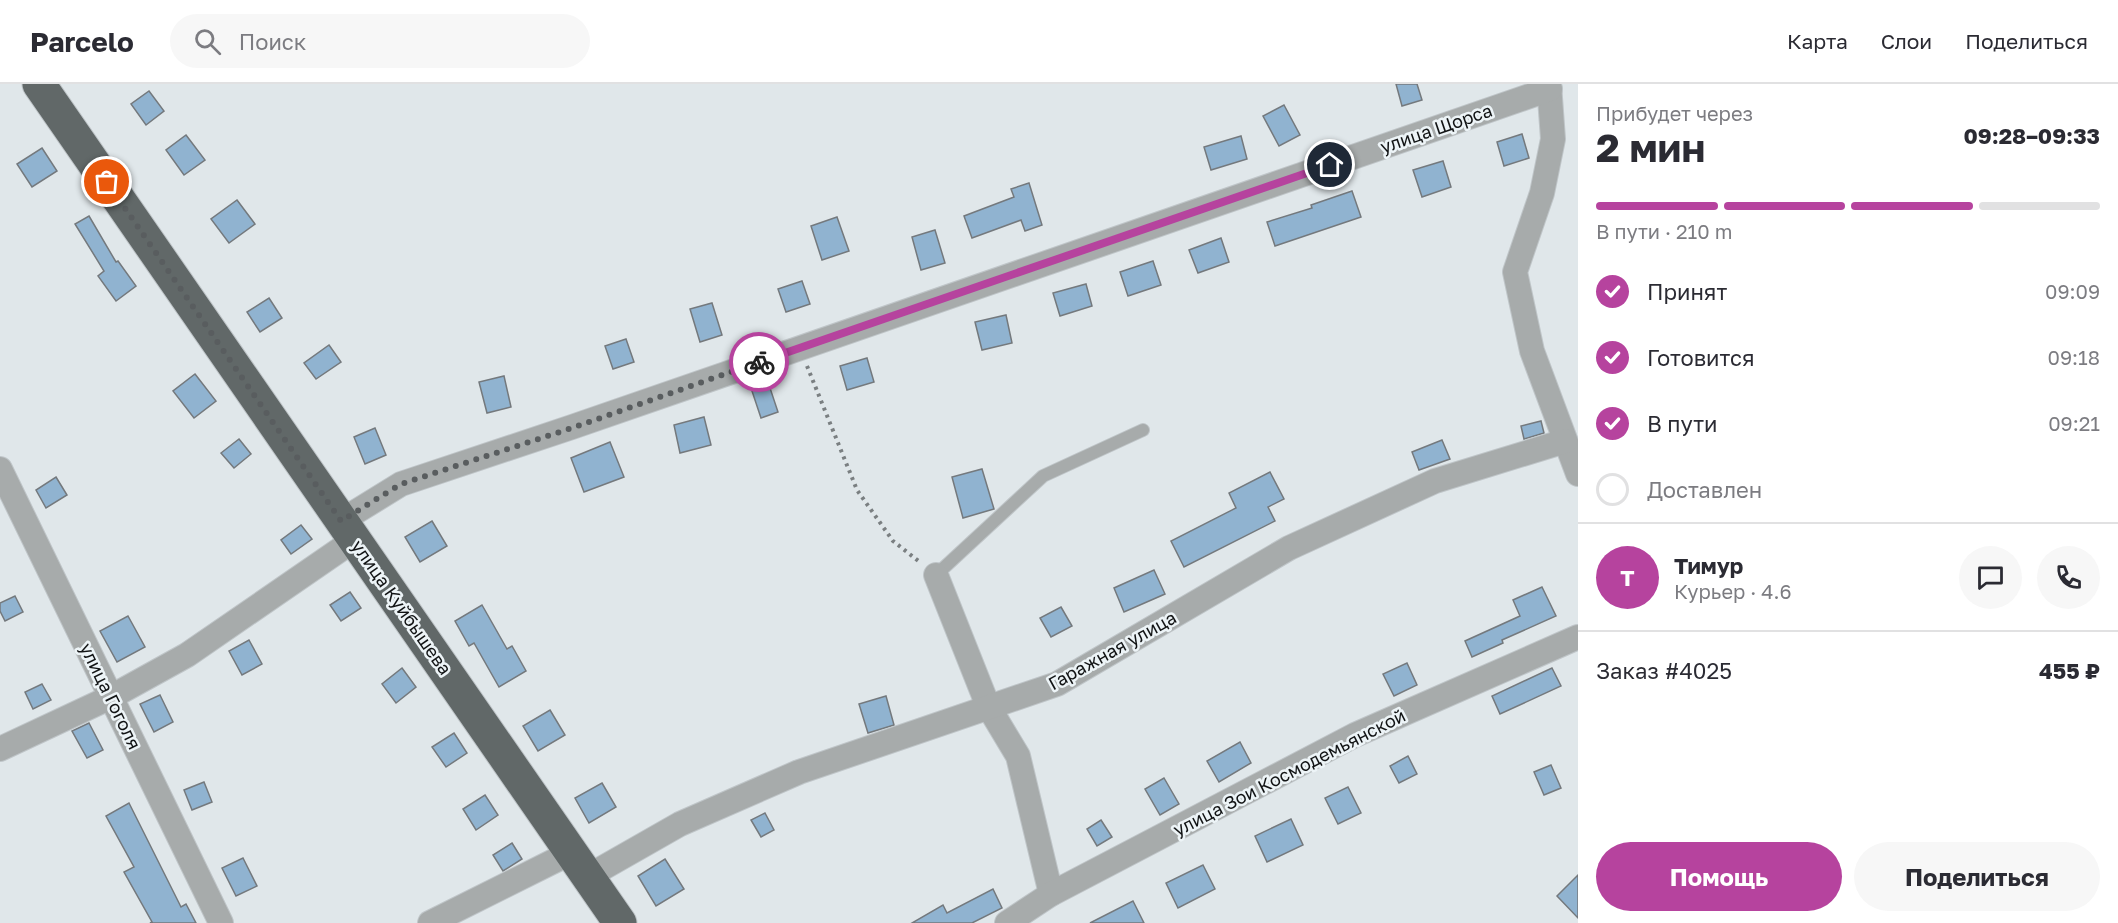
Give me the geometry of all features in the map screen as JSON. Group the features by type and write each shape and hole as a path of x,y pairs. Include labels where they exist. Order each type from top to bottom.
{"highway":[{"name":"улица Куйбышева","path":"39,84 620,923"}],"street":[{"name":"улица Щорса","path":"0,748 111,697 187,655 348,530 401,484 572,428 1552,86"},
{"path":"1552,86 1552,139 1544,182 1515,272 1532,351 1578,474"},
{"name":"Гаражная улица","path":"430,923 680,824 798,772 1057,684 1289,548 1435,481 1565,441"},
{"name":"улица Гоголя","path":"0,469 221,923"},
{"path":"936,575 988,706 1018,756 1051,894"},
{"name":"улица Зои Космодемьянской","path":"1008,923 1051,894 1355,735 1578,637"}],"lane":[{"path":"936,575 1043,476 1143,430"}],"path":[{"path":"800,348 857,490 893,541 936,575"}],"building":[{"path":"1396,84 1417,84 1422,100 1402,106"},
{"path":"149,91 164,111 146,125 131,104"},
{"path":"1284,105 1300,135 1279,146 1263,116"},
{"path":"1522,134 1529,158 1504,166 1497,142"},
{"path":"186,135 205,160 184,175 166,150"},
{"path":"1241,136 1247,159 1211,170 1204,147"},
{"path":"42,148 57,171 32,187 17,164"},
{"path":"1443,161 1451,187 1422,197 1413,170"},
{"path":"1029,183 1042,225 1025,231 1021,220 972,238 964,216 1014,197 1011,189"},
{"path":"1352,191 1361,217 1275,246 1267,222 1312,208 1311,205"},
{"path":"237,200 255,224 229,243 211,219"},
{"path":"89,216 116,262 118,261 136,286 116,301 98,276 104,271 75,224"},
{"path":"837,217 849,251 822,260 811,226"},
{"path":"935,230 945,263 921,270 912,237"},
{"path":"1221,238 1229,262 1198,273 1189,250"},
{"path":"1153,261 1161,285 1128,296 1120,272"},
{"path":"802,281 810,304 786,312 778,289"},
{"path":"1086,284 1092,306 1060,316 1053,293"},
{"path":"269,298 282,318 260,332 247,312"},
{"path":"712,303 722,335 700,342 690,309"},
{"path":"1006,315 1012,343 982,350 975,322"},
{"path":"626,339 634,362 613,369 605,346"},
{"path":"329,345 341,362 316,379 304,363"},
{"path":"867,358 874,382 847,390 840,366"},
{"path":"195,374 216,401 194,418 173,391"},
{"path":"504,376 511,407 487,413 479,382"},
{"path":"768,382 778,412 761,418 751,388"},
{"path":"704,417 711,445 680,453 674,425"},
{"path":"1541,421 1544,433 1524,439 1521,426"},
{"path":"375,428 386,455 365,464 354,437"},
{"path":"239,439 251,454 234,468 221,453"},
{"path":"1442,440 1450,459 1419,470 1412,452"},
{"path":"610,442 624,477 584,492 571,458"},
{"path":"982,469 994,509 963,518 952,477"},
{"path":"1270,472 1284,499 1268,507 1275,521 1184,567 1171,541 1236,508 1229,493"},
{"path":"56,477 67,495 46,508 36,490"},
{"path":"432,521 447,546 420,562 405,537"},
{"path":"301,525 312,539 291,554 281,540"},
{"path":"1154,570 1165,594 1124,612 1114,588"},
{"path":"1542,587 1556,616 1502,640 1503,643 1472,657 1465,641 1520,616 1513,600"},
{"path":"350,592 361,608 341,621 330,605"},
{"path":"15,596 23,612 5,621 0,611 0,603"},
{"path":"482,605 507,649 512,646 526,671 499,687 474,643 469,646 455,621"},
{"path":"1061,607 1072,626 1051,637 1040,618"},
{"path":"128,616 145,647 117,662 100,631"},
{"path":"249,640 262,664 242,675 229,651"},
{"path":"1407,663 1417,685 1394,696 1383,674"},
{"path":"402,668 416,687 396,703 382,684"},
{"path":"1552,668 1561,686 1500,714 1492,696"},
{"path":"42,684 51,700 33,709 25,692"},
{"path":"160,695 173,722 154,732 140,704"},
{"path":"886,696 894,725 868,733 859,704"},
{"path":"550,710 565,735 538,751 523,726"},
{"path":"89,723 103,750 87,758 72,731"},
{"path":"454,733 467,753 446,767 432,747"},
{"path":"1240,742 1251,763 1219,782 1207,761"},
{"path":"1408,756 1417,774 1399,783 1390,766"},
{"path":"1551,765 1561,788 1544,795 1534,772"},
{"path":"1164,778 1179,804 1160,815 1145,789"},
{"path":"204,782 212,802 192,810 184,790"},
{"path":"602,783 616,807 589,823 575,798"},
{"path":"1348,787 1361,813 1338,824 1325,798"},
{"path":"485,795 498,815 476,830 463,809"},
{"path":"129,803 181,907 186,904 196,923 150,923 152,922 124,872 134,867 106,816"},
{"path":"765,813 774,830 761,837 751,820"},
{"path":"1291,819 1303,845 1267,862 1255,836"},
{"path":"1101,820 1112,837 1097,846 1087,829"},
{"path":"512,843 522,859 503,871 493,855"},
{"path":"243,858 257,886 236,896 222,868"},
{"path":"665,859 684,889 656,906 638,876"},
{"path":"1203,865 1215,889 1178,908 1166,883"},
{"path":"1578,875 1578,918 1557,896"},
{"path":"993,889 1002,908 972,923 912,923 943,905 947,913"},
{"path":"1133,901 1144,923 1090,923"}],"way so far":[{"path":"107,182 341,521 401,484 572,428 759,362"}],"route":[{"path":"759,362 1330,165"}]}
